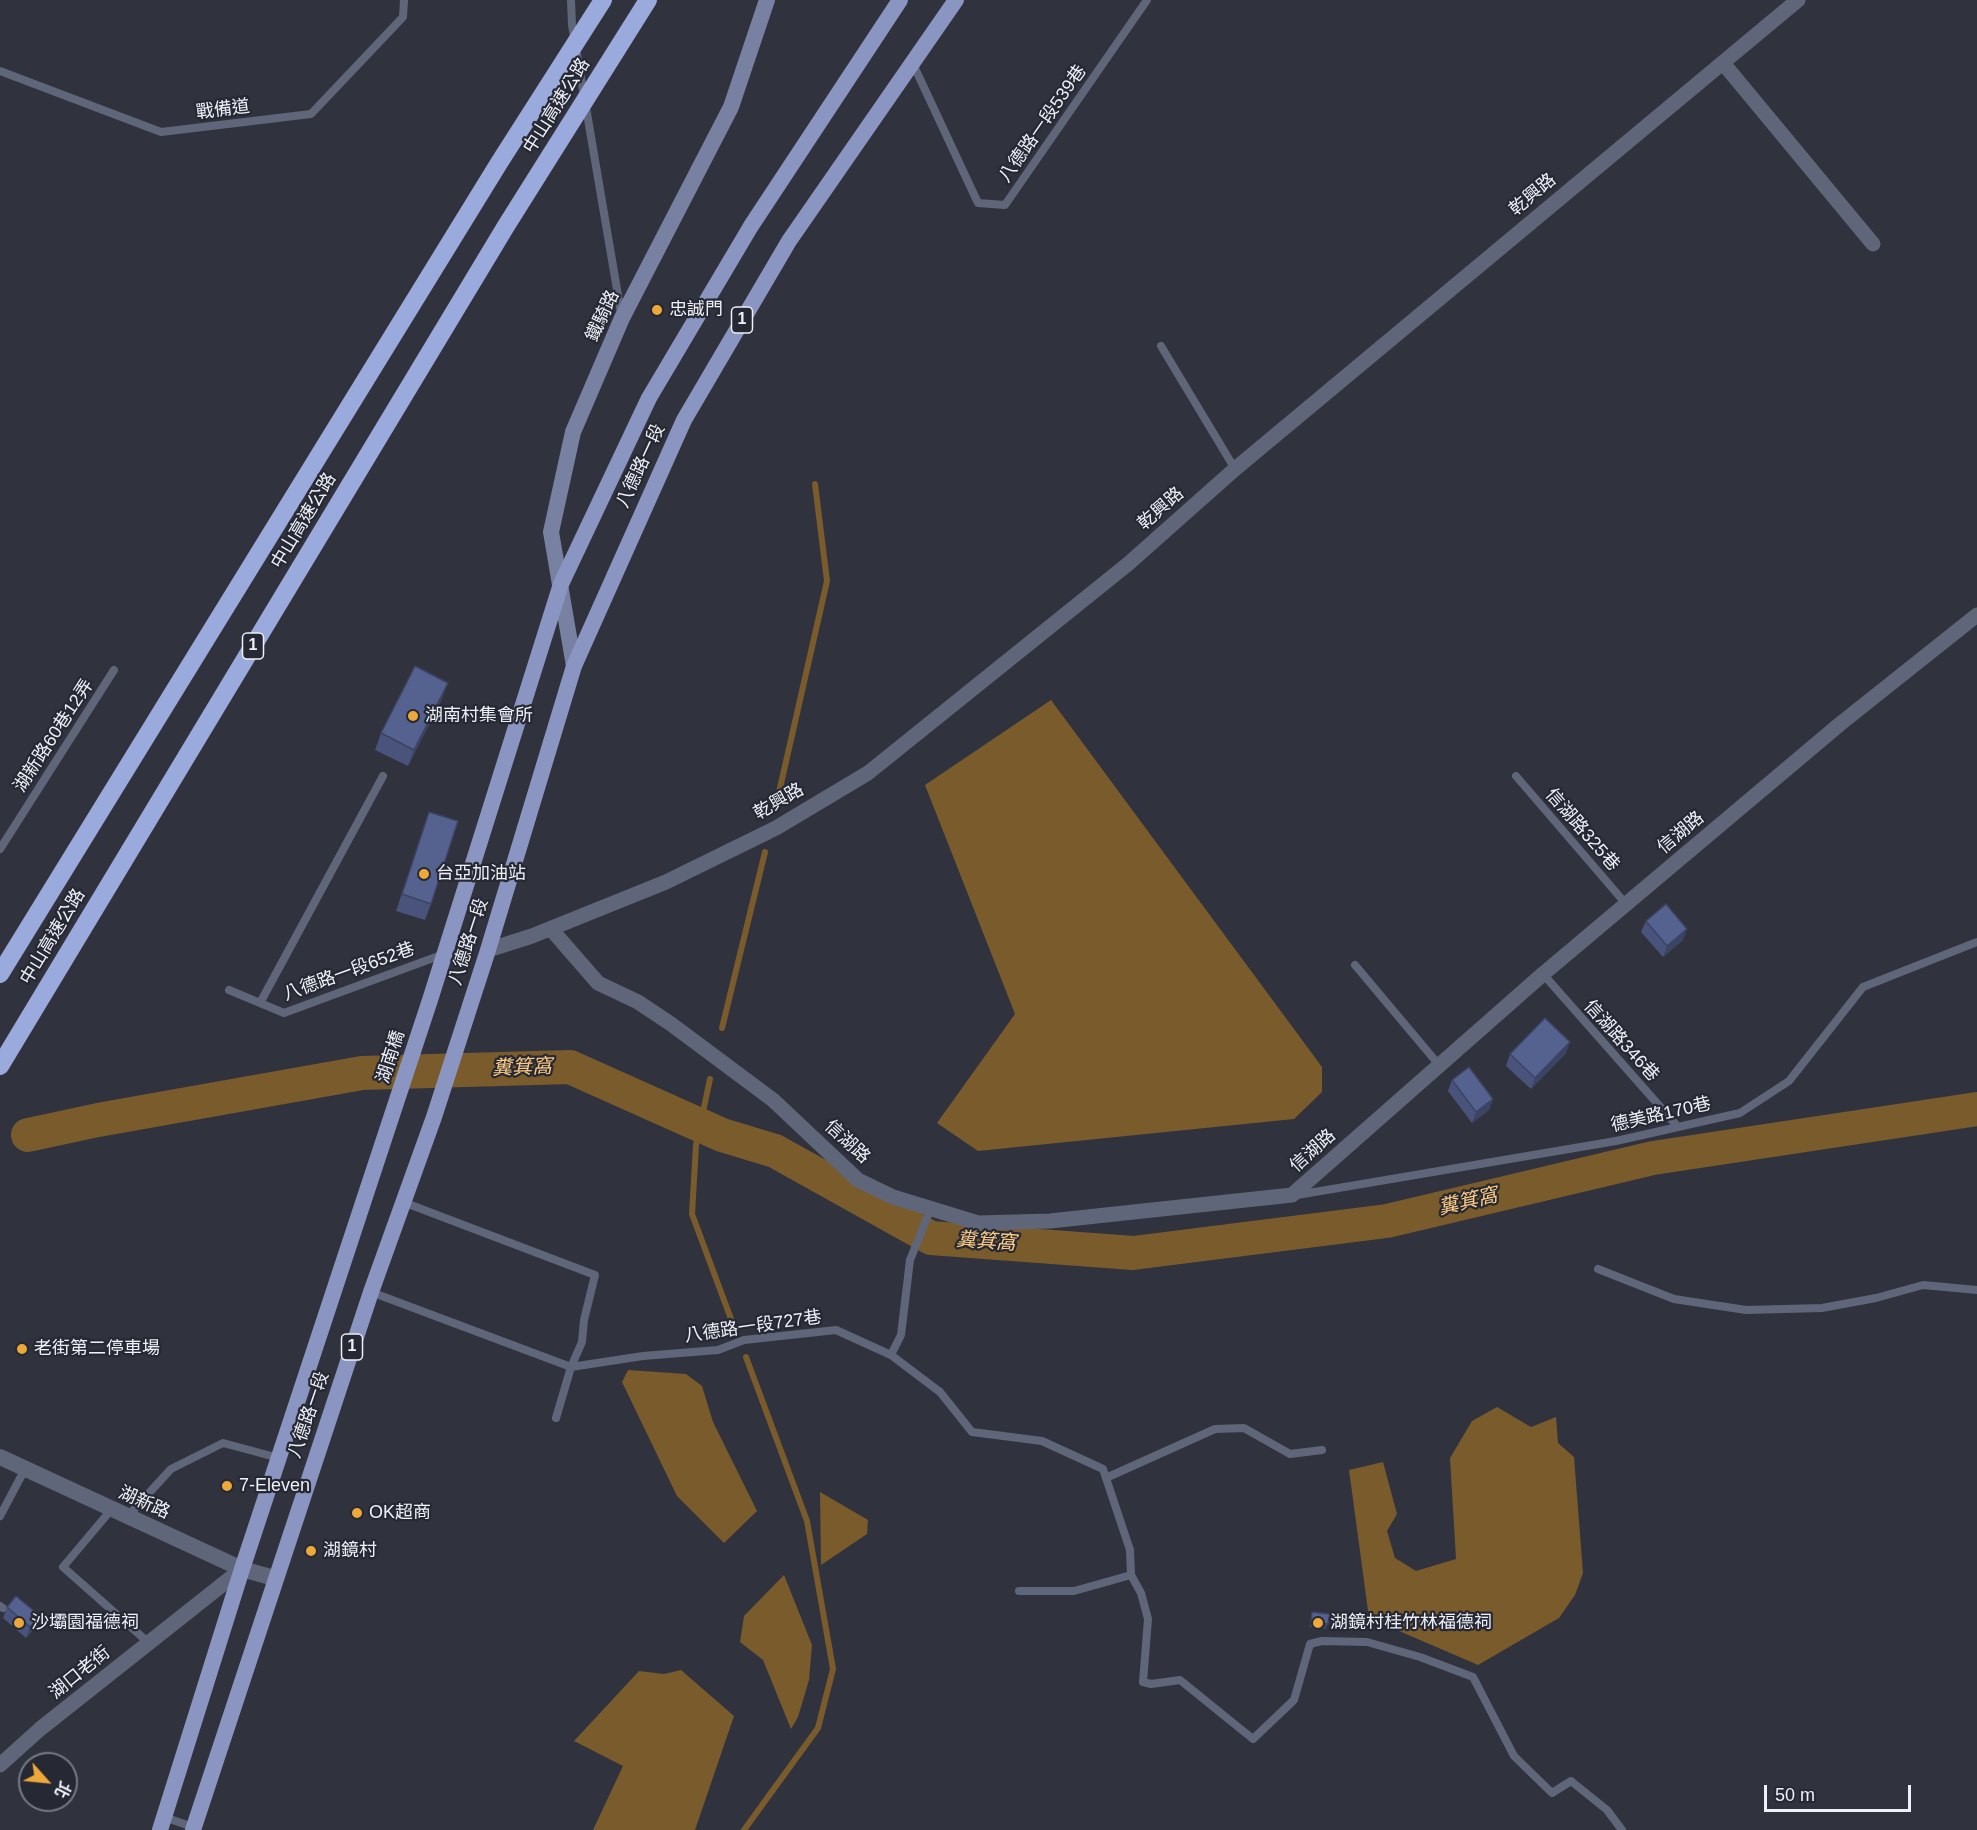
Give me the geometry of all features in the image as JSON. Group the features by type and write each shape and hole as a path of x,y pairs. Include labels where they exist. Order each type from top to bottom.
{"highway":[{"name":"中山高速公路","path":"0,1066 506,226 648,0"},
{"name":"中山高速公路","path":"0,974 499,163 601,3"}],"main road":[{"name":"鐵騎路","path":"574,666 550,532 573,432 622,318 731,107 767,0"},
{"name":"八德路一段","path":"430,1000 561,584 649,398 751,225 900,0"},
{"name":"八德路一段","path":"196,1829 274,1578 370,1292 434,1117 488,950 574,666 684,420 789,240 957,0"},
{"name":"湖南橋","path":"389,1125 430,1000"},
{"name":"八德路一段","path":"162,1823 242,1569 389,1125"}],"street":[{"name":"乾興路","path":"488,950 551,929 666,882 776,828 868,773 1128,564 1236,469 1798,0"},
{"path":"1723,63 1873,244"},
{"name":"信湖路","path":"551,929 598,983 638,1002 671,1024 773,1100 858,1180 893,1197 978,1223 1050,1221 1292,1196 1542,974 1840,724 1977,615"},
{"name":"湖新路","path":"0,1457 242,1569 274,1578"},
{"name":"湖口老街","path":"0,1765 40,1729 242,1569"}],"lane":[{"name":"戰備道","path":"0,71 161,132 311,114 403,16 404,0"},
{"path":"571,0 572,25 622,318"},
{"name":"八德路一段539巷","path":"913,64 978,203 1005,206 1147,0"},
{"path":"1161,346 1236,469"},
{"name":"湖新路60巷12弄","path":"0,849 114,670"},
{"path":"260,1003 383,776"},
{"name":"信湖路325巷","path":"1516,776 1626,904"},
{"name":"德美路170巷","path":"1292,1196 1616,1141 1740,1113 1789,1081 1863,987 1977,942"},
{"name":"八德路一段652巷","path":"229,990 284,1013 445,953"},
{"path":"1355,965 1439,1065"},
{"name":"信湖路346巷","path":"1542,974 1678,1127"},
{"path":"403,1202 595,1275 584,1320 582,1342 571,1367 556,1418"},
{"path":"891,1355 901,1335 910,1260 931,1208"},
{"path":"1598,1269 1674,1299 1746,1310 1822,1308 1923,1286 1977,1290"},
{"name":"八德路一段727巷","path":"370,1292 571,1367 643,1356 718,1350 744,1340 836,1330 891,1355 940,1392 972,1432 1042,1441 1103,1469 1108,1477"},
{"path":"1322,1450 1290,1454 1244,1428 1215,1429 1108,1477 1130,1550 1131,1575 1142,1593 1148,1619 1143,1682 1151,1684 1180,1680 1253,1739 1294,1700 1310,1644 1322,1641 1367,1641 1420,1657 1473,1677 1514,1756 1552,1793 1571,1781 1607,1810 1622,1830"},
{"path":"127,1517 171,1469 223,1443 279,1458"},
{"path":"0,1516 25,1469"},
{"path":"111,1510 63,1567 149,1643"},
{"path":"1019,1591 1074,1591 1131,1575"},
{"path":"162,1823 196,1829"}],"shaded area":[{"path":"1051,700 1322,1067 1322,1092 1294,1119 978,1151 937,1123 1015,1014 925,785"},
{"path":"628,1370 686,1374 702,1386 713,1422 757,1511 724,1543 677,1496 622,1382"},
{"path":"1497,1407 1531,1427 1556,1417 1558,1443 1574,1457 1583,1573 1575,1595 1559,1618 1478,1665 1369,1618 1349,1470 1383,1462 1397,1514 1387,1531 1395,1558 1416,1571 1456,1559 1450,1458 1472,1421"},
{"path":"820,1492 868,1520 867,1534 821,1565"},
{"path":"784,1575 812,1645 809,1680 798,1717 791,1729 763,1660 740,1642 744,1616"},
{"path":"681,1670 734,1716 695,1830 593,1830 623,1766 574,1741 639,1671 664,1674"}],"building":[{"name":"湖南村集會所","path":"415,666 448,683 414,750 381,733"},
{"name":"台亞加油站","path":"429,812 458,821 431,904 402,894"},
{"path":"1666,904 1687,929 1667,946 1646,921"},
{"path":"1545,1018 1570,1042 1535,1078 1510,1054"},
{"path":"1469,1067 1493,1099 1476,1112 1452,1080"},
{"path":"16,1596 40,1616 30,1627 7,1607"},
{"path":"1312,1612 1330,1614 1328,1624 1311,1622"}],"waterway":[{"path":"775,810 827,581 815,484"},
{"path":"722,1028 765,852"},
{"name":"糞箕窩","path":"28,1135 98,1120 362,1073 570,1067 722,1135 775,1151 931,1238 1133,1253 1387,1221 1653,1158 1977,1109"},
{"path":"710,1079 696,1145 692,1214 734,1327"},
{"path":"744,1830 818,1728 833,1669 807,1521 746,1357"}],"place":[{"name":"忠誠門","path":"657,310"},
{"name":"湖南村集會所","path":"413,716"},
{"name":"台亞加油站","path":"424,874"},
{"name":"老街第二停車場","path":"22,1349"},
{"name":"7-Eleven","path":"227,1486"},
{"name":"OK超商","path":"357,1513"},
{"name":"湖鏡村","path":"311,1551"},
{"name":"沙壩園福德祠","path":"19,1623"},
{"name":"湖鏡村桂竹林福德祠","path":"1318,1623"}]}
